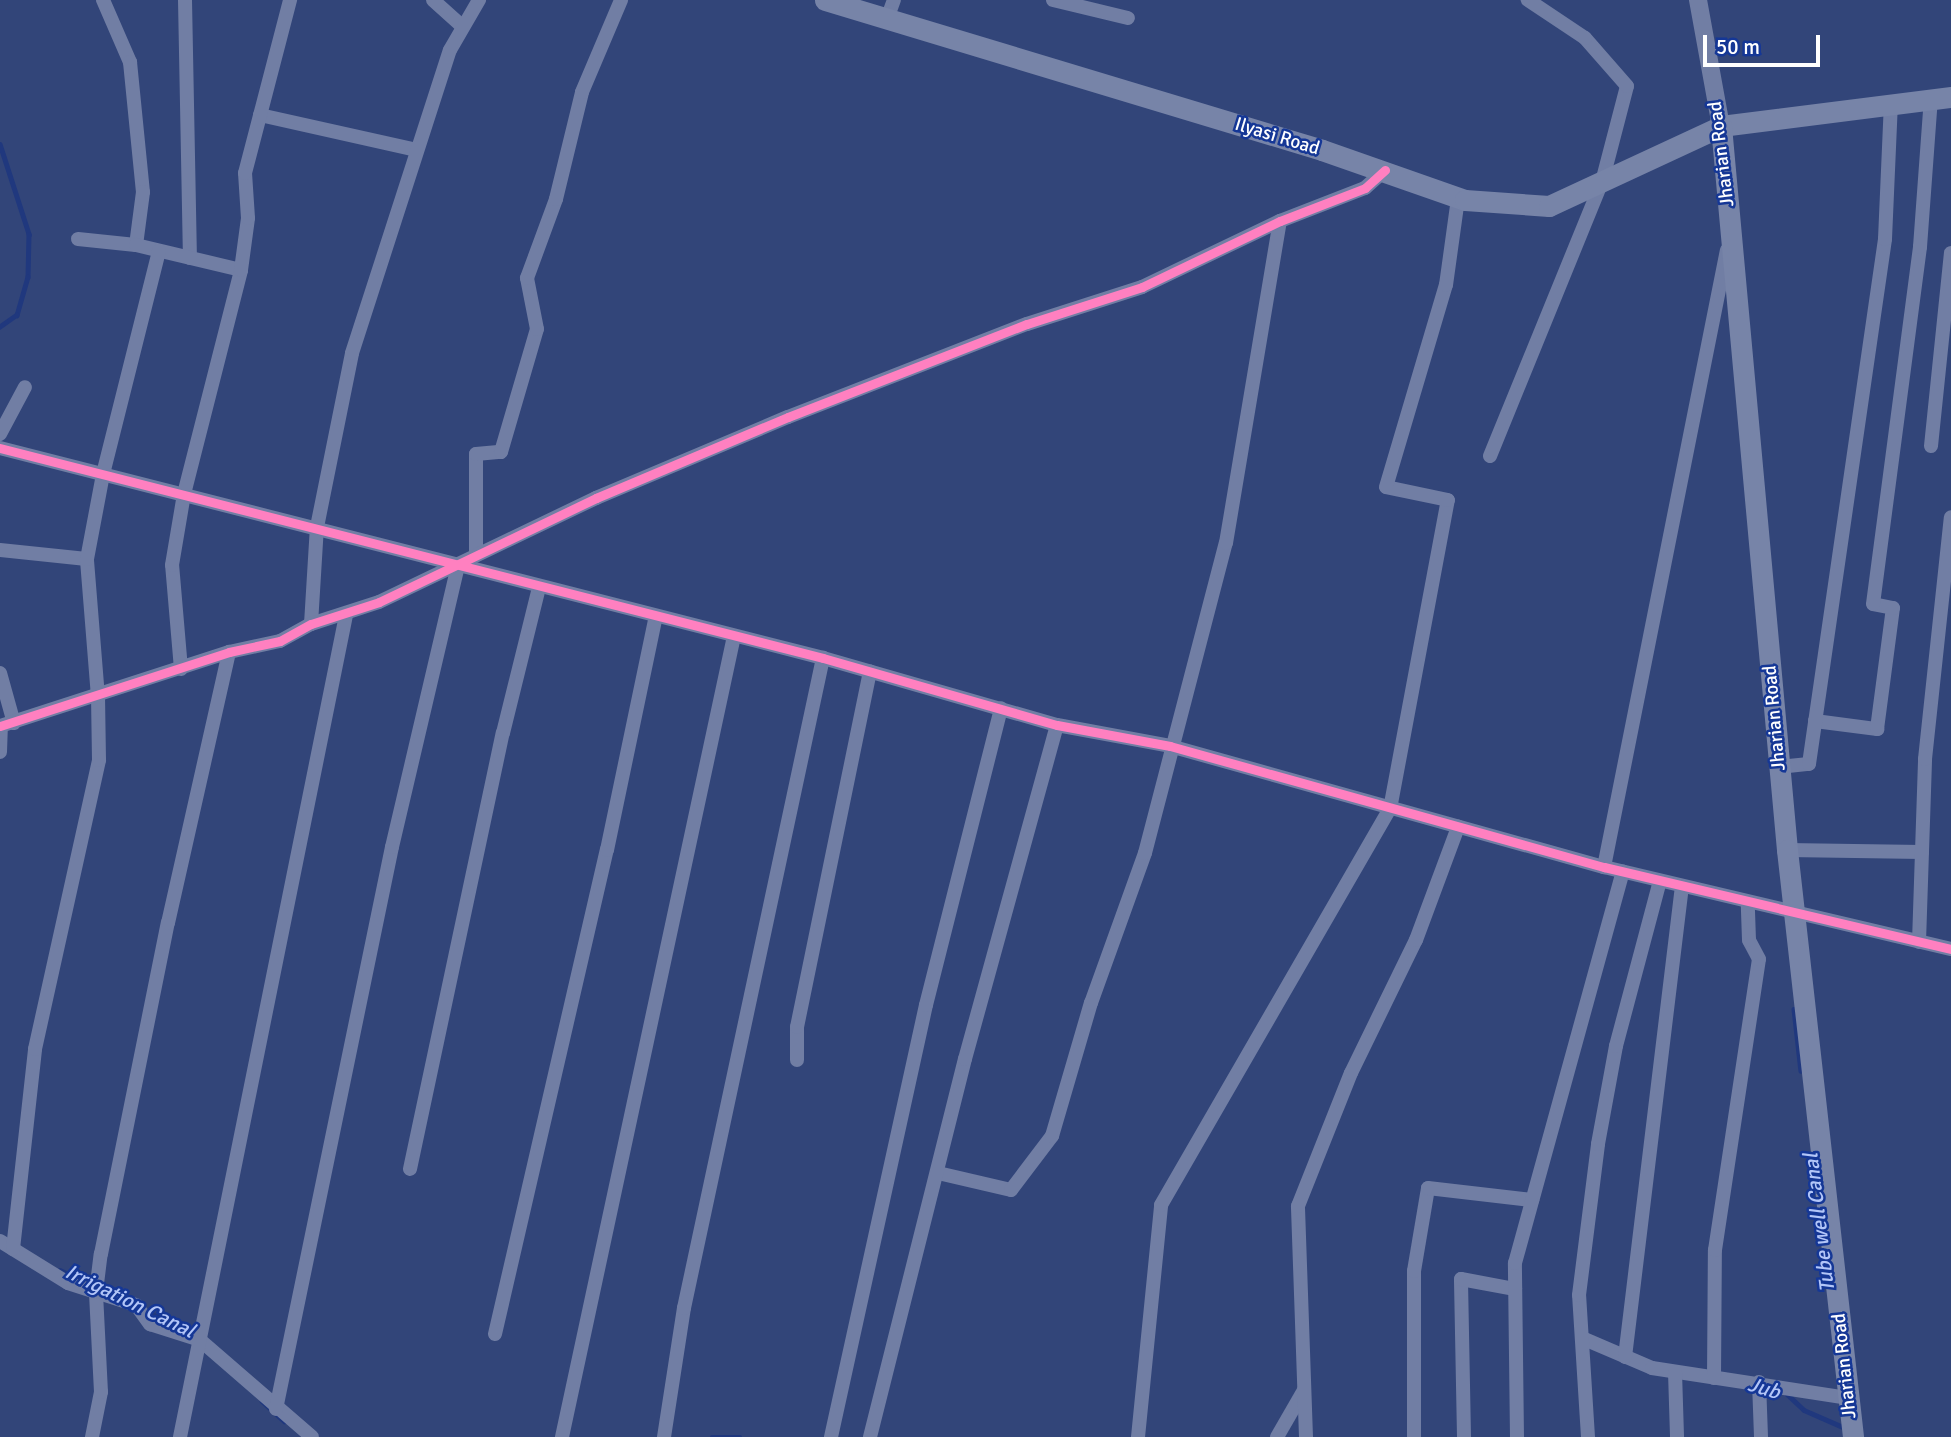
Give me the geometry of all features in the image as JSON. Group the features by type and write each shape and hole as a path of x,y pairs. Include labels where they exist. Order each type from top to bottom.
{"main road":[{"name":"Ilyasi Road","path":"825,0 891,9 1385,170 1458,198 1549,206 1651,155 1721,126 1941,97"},
{"name":"Jharian Road","path":"1721,126 1787,850 1853,1437"}],"street":[{"path":"103,0 130,62 144,192 136,245"},
{"path":"185,0 190,258"},
{"path":"181,669 172,565 184,494 241,270 248,218 244,173 290,0"},
{"path":"433,0 463,27"},
{"path":"311,624 317,527 352,353 450,50 479,0"},
{"path":"476,552 476,454 501,452 537,329 527,278 556,199 582,92 621,0"},
{"path":"1053,0 1128,18"},
{"path":"1490,456 1602,181 1627,86 1585,38 1528,0"},
{"name":"Jharian Road","path":"1698,0 1721,126"},
{"path":"1700,19 1710,0"},
{"path":"1815,721 1877,729 1893,608 1873,604 1941,97"},
{"path":"1779,767 1809,764 1885,239 1891,102"},
{"path":"260,115 416,150"},
{"path":"4,725 98,697 229,652 280,641 311,624 346,615 454,565 476,552 788,417 1027,324 1142,288 1280,221 1365,188 1385,170"},
{"path":"1138,1437 1161,1205 1390,809 1448,500 1386,487 1446,285 1458,198"},
{"path":"938,1173 1011,1190 1052,1136 1091,1003 1145,853 1170,746 1226,543 1280,221"},
{"path":"1604,867 1696,386 1731,233"},
{"path":"78,239 136,245 241,270"},
{"path":"13,1249 35,1049 99,760 98,697 87,559 103,474 159,251"},
{"path":"1931,446 1951,253"},
{"path":"0,434 25,387"},
{"path":"0,448 823,658 1057,724 1170,746 1623,872 1951,949"},
{"path":"1919,942 1925,759 1951,517"},
{"path":"0,550 87,559"},
{"path":"275,1409 392,847 454,565"},
{"path":"410,1169 503,733 539,587"},
{"path":"180,1437 346,615"},
{"path":"495,1334 607,850 656,616"},
{"path":"562,1437 734,636"},
{"path":"92,1437 101,1392 96,1292 168,923 229,652"},
{"path":"664,1437 684,1308 823,658"},
{"path":"797,1060 797,1027 870,671"},
{"path":"0,673 4,725 0,752"},
{"path":"831,1437 926,1005 1001,708"},
{"path":"870,1437 1057,724"},
{"path":"1306,1437 1298,1206 1351,1073 1416,940 1458,827"},
{"path":"1787,850 1922,852"},
{"path":"1517,1437 1515,1263 1623,872"},
{"path":"1588,1437 1579,1295 1598,1144 1616,1046 1660,881"},
{"path":"1625,1357 1682,886"},
{"path":"1714,1378 1715,1250 1759,959 1749,940 1748,903"},
{"path":"1414,1437 1414,1271 1428,1188 1532,1200"},
{"path":"0,1241 68,1283 136,1305 150,1324 200,1340 275,1409 312,1437"},
{"path":"1464,1437 1461,1279 1515,1289"},
{"path":"1581,1338 1625,1357 1675,1372 1759,1382 1849,1398"},
{"path":"1675,1372 1677,1437"},
{"path":"1759,1382 1761,1437"},
{"path":"1277,1437 1304,1389"}],"waterway":[{"path":"0,144 29,234 28,277 17,315 0,327"},
{"name":"Tube well Canal","path":"1794,1009 1801,1071"},
{"name":"Irrigation Canal","path":"60,1270 83,1281"},
{"name":"Irrigation Canal","path":"148,1312 178,1326"},
{"name":"Jub","path":"1787,1394 1804,1410 1843,1427"},
{"name":"Irrigation Canal","path":"262,1401 284,1421"},
{"name":"Irrigation Canal","path":"712,1437 740,1437"}],"cycle path":[{"path":"0,726 229,652 280,641 311,624 379,602 596,498 788,417 1027,324 1142,287 1280,221 1365,188 1385,170"},
{"path":"0,448 823,658 1057,725 1170,746 1604,867 1951,949"}]}
